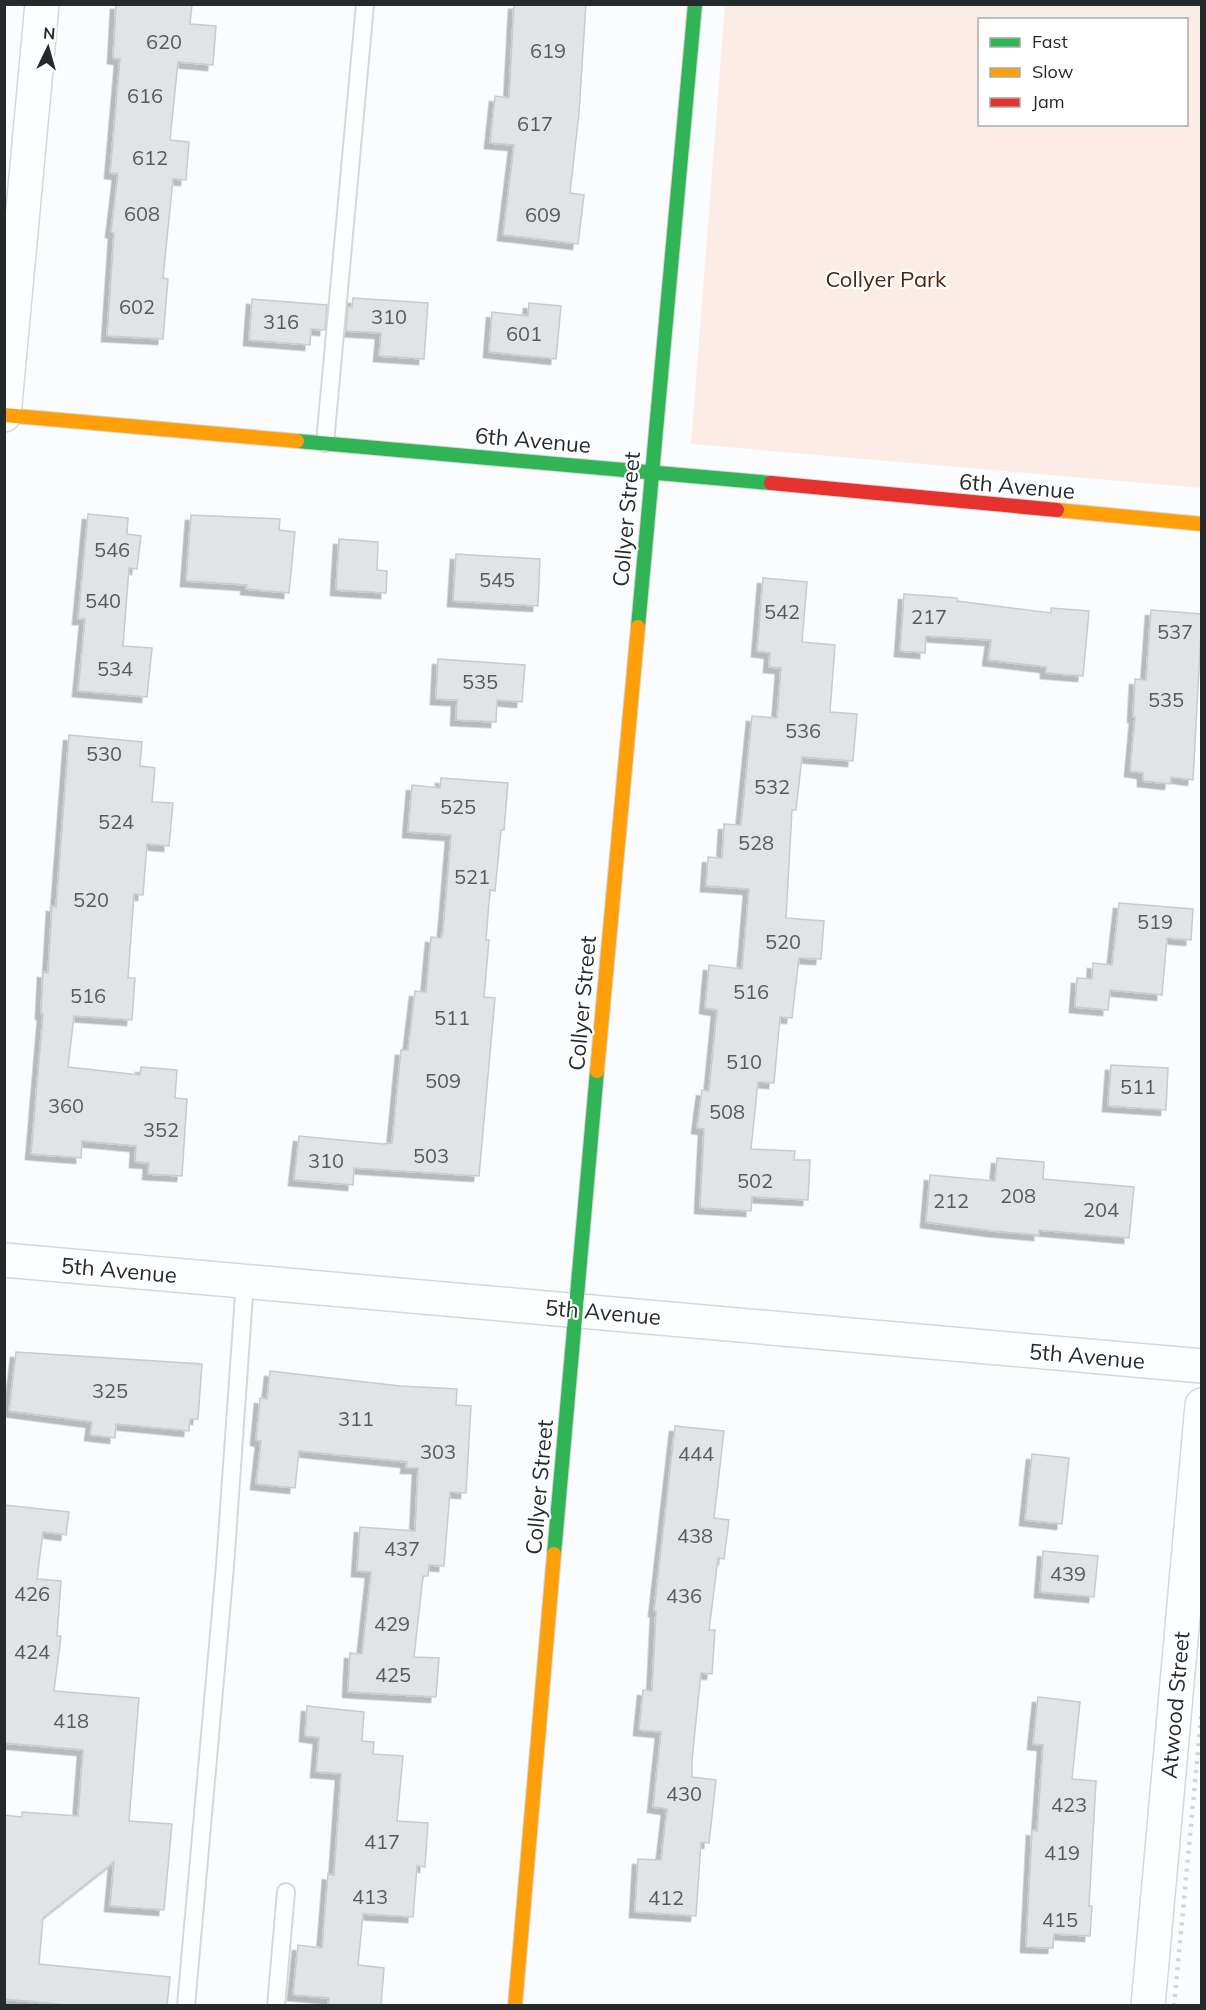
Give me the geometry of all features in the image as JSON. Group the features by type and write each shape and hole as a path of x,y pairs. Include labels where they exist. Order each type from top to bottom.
{"street":[{"path":"4,415 42,4"},
{"name":"Collyer Street","path":"515,2006 575,1309 695,4"},
{"name":"6th Avenue","path":"4,415 651,472 1202,524"},
{"name":"5th Avenue","path":"4,1260 1202,1366"},
{"name":"Atwood Street","path":"1148,2006 1202,1405"}],"lane":[{"path":"325,443 365,4"},
{"path":"186,2006 225,1566 245,1281"},
{"path":"276,2006 286,1893"}],"green space":[{"name":"Collyer Park","path":"725,5 1201,5 1201,488 691,444"}],"building":[{"path":"116,4 192,4 190,24 216,26 213,65 178,62 170,140 189,142 186,180 173,179 163,278 168,279 163,339 107,336 114,233 111,232 118,174 110,173 120,59 113,58"},
{"path":"514,4 586,4 579,113 570,193 584,195 578,244 503,235 514,145 490,143 495,96 509,98"},
{"path":"353,298 428,303 424,359 379,356 381,333 346,331 348,307 352,307"},
{"path":"252,299 327,305 325,330 311,329 310,345 249,340"},
{"path":"529,303 561,306 556,359 489,352 492,312 528,316"},
{"path":"88,514 128,518 127,534 141,536 137,569 129,568 123,646 152,648 147,697 78,691 85,619 78,619"},
{"path":"191,515 280,519 279,530 295,532 289,593 246,589 247,585 186,581"},
{"path":"339,539 378,542 377,570 387,571 386,593 336,590"},
{"path":"456,554 540,559 538,606 453,601"},
{"path":"763,578 807,582 802,642 835,645 830,712 857,714 853,761 802,757 796,810 792,810 786,918 824,921 821,959 799,958 792,1018 780,1017 774,1083 758,1082 751,1149 795,1151 794,1160 810,1160 808,1200 752,1197 751,1211 700,1208 704,1129 697,1128 702,1090 709,1091 717,1010 705,1008 709,965 742,969 749,889 706,886 708,857 722,858 724,824 741,825 752,716 777,718 781,668 769,667 770,653 757,651"},
{"path":"904,594 957,598 957,601 1051,613 1051,608 1089,611 1083,676 1046,673 1046,667 988,660 991,640 926,636 925,653 900,651"},
{"path":"1151,610 1202,614 1193,780 1171,777 1170,784 1143,781 1143,773 1130,771 1135,717 1133,717 1135,679 1146,680"},
{"path":"438,659 525,665 522,702 497,700 496,722 456,720 457,700 436,699"},
{"path":"69,735 142,742 140,766 155,768 152,802 173,803 169,846 147,844 143,895 134,894 128,978 135,978 132,1020 74,1016 68,1067 140,1075 141,1067 177,1070 175,1098 187,1099 182,1176 148,1174 149,1163 135,1162 136,1146 82,1141 81,1158 31,1154 43,1014 41,1014 43,972 48,973 52,906 56,907"},
{"path":"441,778 508,783 495,891 490,890 486,940 489,940 484,997 495,998 479,1176 354,1168 353,1185 294,1180 299,1136 392,1143 401,1050 408,1050 415,991 426,992 431,937 441,938 443,931 451,835 408,832 412,785 440,788"},
{"path":"1119,903 1193,909 1191,940 1167,938 1162,995 1110,990 1108,1010 1075,1007 1077,978 1092,979 1093,963 1112,965"},
{"path":"1111,1065 1168,1068 1166,1110 1108,1106"},
{"path":"997,1158 1044,1162 1043,1179 1134,1187 1129,1238 1039,1230 1039,1235 926,1222 930,1175 995,1181"},
{"path":"16,1352 202,1364 198,1419 190,1419 189,1431 116,1424 115,1438 90,1435 92,1422 9,1411"},
{"path":"270,1371 400,1386 457,1389 456,1405 471,1406 466,1493 450,1492 444,1566 429,1565 428,1576 423,1576 414,1657 439,1658 436,1697 348,1692 350,1653 362,1654 371,1572 357,1571 360,1527 415,1531 418,1468 406,1468 407,1462 299,1451 295,1488 256,1484 261,1441 256,1440 260,1398 267,1399"},
{"path":"675,1426 724,1431 714,1518 729,1520 724,1559 718,1558 709,1630 715,1630 712,1674 701,1673 692,1760 692,1777 716,1780 709,1843 701,1842 696,1916 635,1912 638,1859 661,1860 667,1809 653,1807 661,1732 639,1730 643,1690 652,1691 656,1611 654,1611"},
{"path":"1032,1454 1069,1458 1062,1524 1025,1520"},
{"path":"4,1505 69,1512 66,1535 43,1532 37,1579 61,1581 57,1636 61,1636 54,1691 139,1698 129,1821 172,1824 164,1910 110,1906 114,1862 43,1918 39,1964 170,1977 167,2006 78,2006 4,1999 4,1815 22,1817 22,1812 78,1816 83,1750 4,1743"},
{"path":"1043,1551 1098,1556 1094,1597 1040,1592"},
{"path":"1038,1697 1080,1702 1072,1779 1096,1781 1089,1906 1092,1906 1090,1936 1054,1934 1053,1948 1026,1947 1032,1830 1037,1831 1043,1745 1033,1744"},
{"path":"307,1706 364,1712 362,1741 374,1742 373,1754 403,1756 397,1821 428,1823 425,1867 417,1866 413,1917 363,1914 358,1965 384,1968 381,2006 328,2006 329,1998 293,1995 298,1945 322,1948 328,1874 334,1875 341,1774 316,1772 319,1738 305,1736"}],"railway":[{"path":"1174,2006 1202,1708"}],"traffic: fast":[{"path":"638,627 695,4"},
{"path":"297,441 771,483"},
{"path":"554,1554 597,1071"}],"traffic: slow":[{"path":"4,415 297,441"},
{"path":"1057,510 1202,524"},
{"path":"597,1071 638,627"},
{"path":"515,2006 554,1554"}],"traffic: jam":[{"path":"771,483 1057,510"}]}
